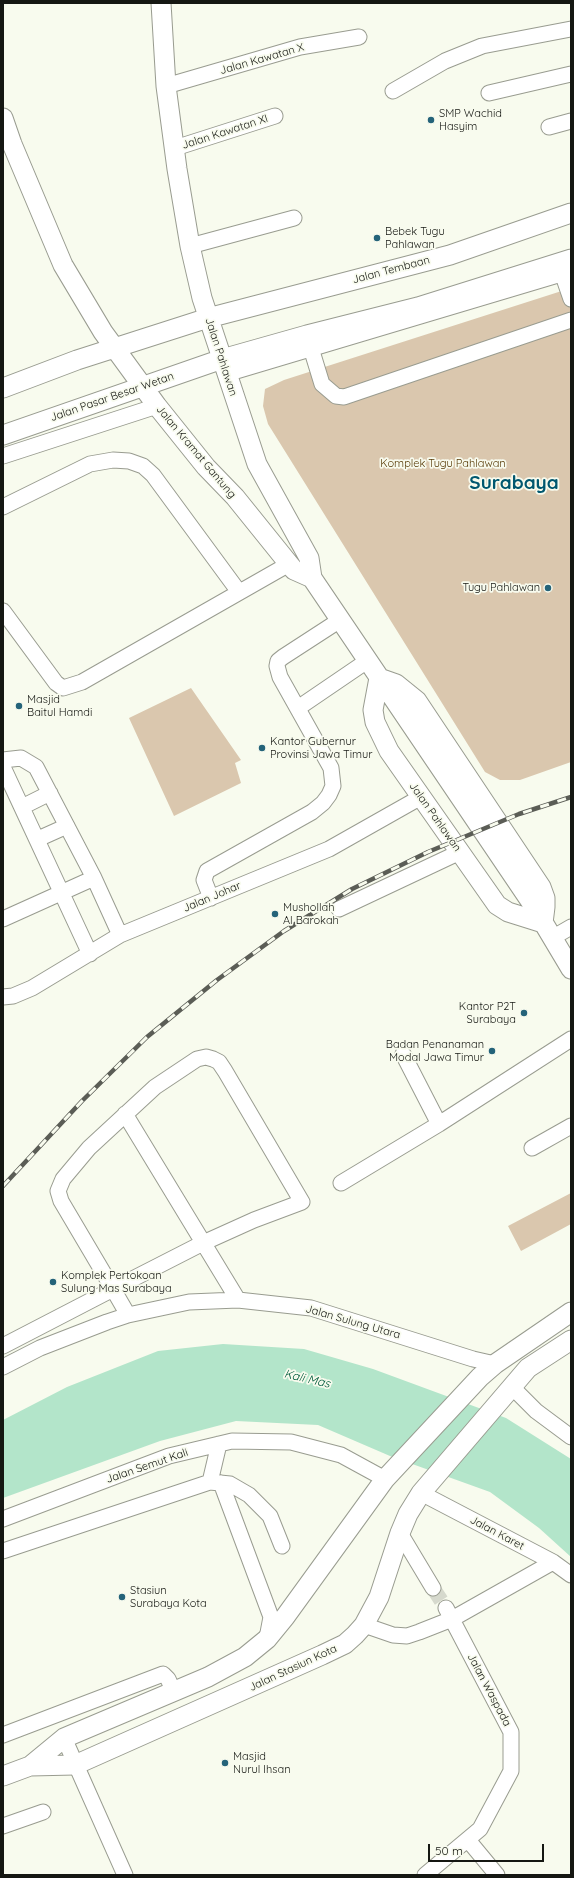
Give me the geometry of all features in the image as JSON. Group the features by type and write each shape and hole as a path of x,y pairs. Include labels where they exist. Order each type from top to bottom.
{"main road":[{"name":"Jalan Pahlawan","path":"161,3 166,86 177,169 190,246 208,318 257,464 309,558 312,578 378,678 373,710 375,722 389,751 497,905 508,912 548,930"},
{"name":"Jalan Kramat Gantung","path":"3,118 7,145 63,265 114,348 157,406 206,467 235,497 294,570 312,578"},
{"name":"Jalan Tembaan","path":"208,318 450,255 571,213"},
{"path":"224,367 307,335 418,308 566,267"},
{"path":"3,388 77,360 208,318"},
{"name":"Jalan Pasar Besar Wetan","path":"3,435 142,386 224,367"},
{"path":"378,678 396,684 417,701 541,886 545,898 548,930 571,969"},
{"name":"Jalan Stasiun Kota","path":"30,1766 64,1738 208,1677 245,1657 267,1639 285,1617 385,1479 480,1377 495,1364 571,1312"},
{"name":"Jalan Stasiun Kota","path":"3,1776 30,1766 75,1765 322,1656 344,1644 364,1625 379,1597 400,1533 408,1514 427,1486 528,1368 571,1340"}],"street":[{"path":"393,91 445,61 482,46 571,29"},
{"name":"Jalan Kawatan X","path":"166,86 300,47 359,37"},
{"path":"489,93 571,74"},
{"name":"Jalan Kawatan XI","path":"175,148 275,116"},
{"path":"549,127 571,121"},
{"path":"190,246 294,218"},
{"path":"224,367 311,348 566,267 571,299"},
{"path":"311,348 322,384 336,396 344,397 571,320"},
{"path":"3,456 157,406"},
{"path":"3,507 90,464 113,460 129,461 143,466 153,475 239,592"},
{"path":"3,611 48,673 56,683 63,688 82,682 289,564"},
{"path":"211,898 204,880 207,871 312,812 323,803 329,795 333,786 331,768 277,669 278,661 340,620"},
{"path":"298,708 367,662"},
{"path":"3,760 21,758 29,761 36,767 94,878 120,936"},
{"path":"3,767 38,839 90,954"},
{"path":"22,807 50,794"},
{"name":"Jalan Johar","path":"3,997 13,996 32,988 120,936 329,849 421,797"},
{"path":"38,839 67,826"},
{"path":"339,909 460,852"},
{"path":"3,919 94,878"},
{"path":"548,930 571,927"},
{"path":"341,1183 439,1124 571,1039"},
{"path":"404,1054 439,1124"},
{"path":"3,1346 113,1289 203,1243 254,1220 302,1202 225,1071 219,1062 213,1059 206,1057 197,1059 155,1087 89,1148 63,1179 58,1191 61,1201 113,1289 128,1316"},
{"path":"125,1114 238,1300"},
{"path":"532,1148 571,1126"},
{"name":"Jalan Sulung Utara","path":"3,1367 40,1348 107,1322 128,1316 189,1302 238,1300 311,1308 473,1359 495,1364"},
{"path":"507,1391 571,1437"},
{"name":"Jalan Semut Kali","path":"3,1519 169,1456 232,1441 291,1442 341,1455 385,1479"},
{"path":"219,1444 215,1483 271,1617 267,1639"},
{"path":"3,1551 215,1483 230,1484 249,1495 270,1516 282,1546"},
{"name":"Jalan Karet","path":"427,1486 553,1562 571,1575"},
{"path":"400,1533 434,1588"},
{"path":"364,1625 393,1635 407,1636 449,1613 553,1562"},
{"name":"Jalan Waspada","path":"426,1875 480,1829 511,1771 511,1732 449,1613"},
{"path":"3,1735 163,1674 168,1678 174,1692"},
{"path":"64,1738 125,1875"},
{"path":"3,1826 43,1812"},
{"path":"468,1840 497,1875"}],"green space":[{"name":"Komplek Tugu Pahlawan","path":"571,288 571,762 520,780 500,780 485,772 268,424 263,406 265,389 284,380"},
{"path":"191,688 241,760 235,763 241,783 174,816 129,718"},
{"path":"571,1193 571,1224 521,1251 508,1226"}],"water":[{"name":"Kali Mas","path":"223,1344 304,1349 373,1369 506,1418 571,1459 571,1557 539,1528 490,1492 390,1456 318,1425 236,1421 160,1441 3,1498 3,1420 67,1387 158,1351"}],"tunnel":[{"path":"433,1588 446,1608"}],"railway":[{"path":"3,1186 82,1101 147,1037 217,980 284,931 352,889 428,852 519,814 571,797"}],"place":[{"name":"SMP Wachid Hasyim","path":"431,120"},
{"name":"Bebek Tugu Pahlawan","path":"377,238"},
{"name":"Tugu Pahlawan","path":"548,588"},
{"name":"Masjid Baitul Hamdi","path":"19,706"},
{"name":"Kantor Gubernur Provinsi Jawa Timur","path":"262,748"},
{"name":"Mushollah Al Barokah","path":"275,914"},
{"name":"Kantor P2T Surabaya","path":"524,1013"},
{"name":"Badan Penanaman Modal Jawa Timur","path":"492,1051"},
{"name":"Komplek Pertokoan Sulung Mas Surabaya","path":"53,1282"},
{"name":"Stasiun Surabaya Kota","path":"122,1597"},
{"name":"Masjid Nurul Ihsan","path":"225,1763"}],"district":[{"name":"Surabaya","path":"514,483"}]}
